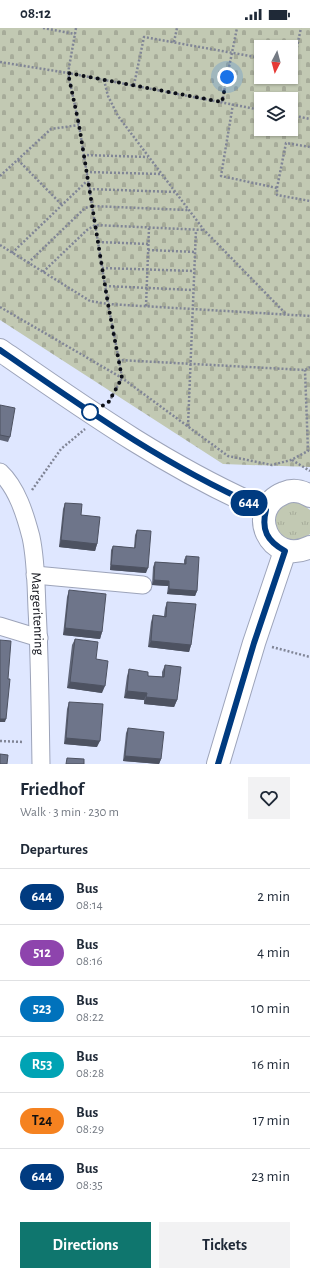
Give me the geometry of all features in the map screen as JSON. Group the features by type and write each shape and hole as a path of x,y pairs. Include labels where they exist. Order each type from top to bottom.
{"main road":[{"path":"0,350 103,411 165,460 240,499 266,510"},
{"path":"310,496 296,491 278,495 266,510 264,520 265,530 269,539 276,546 285,551 295,552 310,547"},
{"path":"218,764 254,643 285,551"}],"street":[{"name":"Margeritenring","path":"0,472 7,478 22,506 31,538 35,575 38,638 41,764"},
{"path":"35,575 143,585"},
{"path":"0,626 38,638"}],"path":[{"path":"42,28 75,34"},
{"path":"22,506 61,449 103,411 122,378 108,304 79,125 68,73 76,28"},
{"path":"174,42 177,28"},
{"path":"222,102 237,28"},
{"path":"298,42 301,28"},
{"path":"134,85 144,37 254,57"},
{"path":"0,62 134,85 254,108"},
{"path":"104,80 108,96 118,116 188,210 204,230 286,314"},
{"path":"233,104 220,176 277,188"},
{"path":"298,116 310,119"},
{"path":"0,176 51,129 79,125"},
{"path":"310,147 286,143 277,188 277,195 310,201"},
{"path":"83,155 148,157"},
{"path":"18,160 62,205"},
{"path":"86,172 162,174"},
{"path":"12,253 88,180"},
{"path":"89,189 175,192"},
{"path":"28,263 85,208 92,206 188,210"},
{"path":"43,272 87,230 95,225 204,230"},
{"path":"146,306 149,228"},
{"path":"188,427 196,230"},
{"path":"98,242 149,244"},
{"path":"0,245 90,301 108,304 310,316"},
{"path":"148,250 194,252"},
{"path":"102,268 194,271"},
{"path":"105,286 193,290"},
{"path":"0,307 122,378 228,456 272,465 291,460 308,451 305,370"},
{"path":"119,360 305,370 310,367"},
{"path":"291,460 310,471"},
{"path":"291,652 310,657"},
{"path":"0,741 28,743"}],"green space":[{"path":"0,28 310,28 310,467 223,464 0,320"},
{"path":"289,503 301,503 310,510 310,534 300,541 288,540 279,533 276,528 275,516 278,511"}],"building":[{"path":"0,405 15,408 10,437 0,435"},
{"path":"65,503 82,504 81,515 100,517 97,544 61,540"},
{"path":"137,530 151,531 148,568 111,565 113,546 135,548"},
{"path":"186,556 199,557 197,591 169,589 169,581 154,580 155,562 186,564"},
{"path":"69,590 106,594 102,632 65,628"},
{"path":"167,602 196,604 191,645 151,641 153,615 166,617"},
{"path":"75,639 98,642 96,659 108,661 105,686 70,682"},
{"path":"0,640 11,641 8,679 10,679 6,719 0,719"},
{"path":"165,665 181,667 177,700 146,697 147,693 127,691 129,669 148,672 148,676 164,677"},
{"path":"69,702 103,704 100,741 66,738"},
{"path":"128,728 164,732 161,759 125,756"},
{"path":"0,754 8,755 7,764 0,764"},
{"path":"67,758 84,759 84,764 66,764"}],"bus line":[{"name":"644","path":"0,350 98,418 165,460 240,499 266,510 264,520 265,530 269,539 276,546 285,551 254,643 218,764"}],"route":[{"path":"90,412 108,403 122,378 108,304 79,125 68,73 222,102 227,77"}]}
